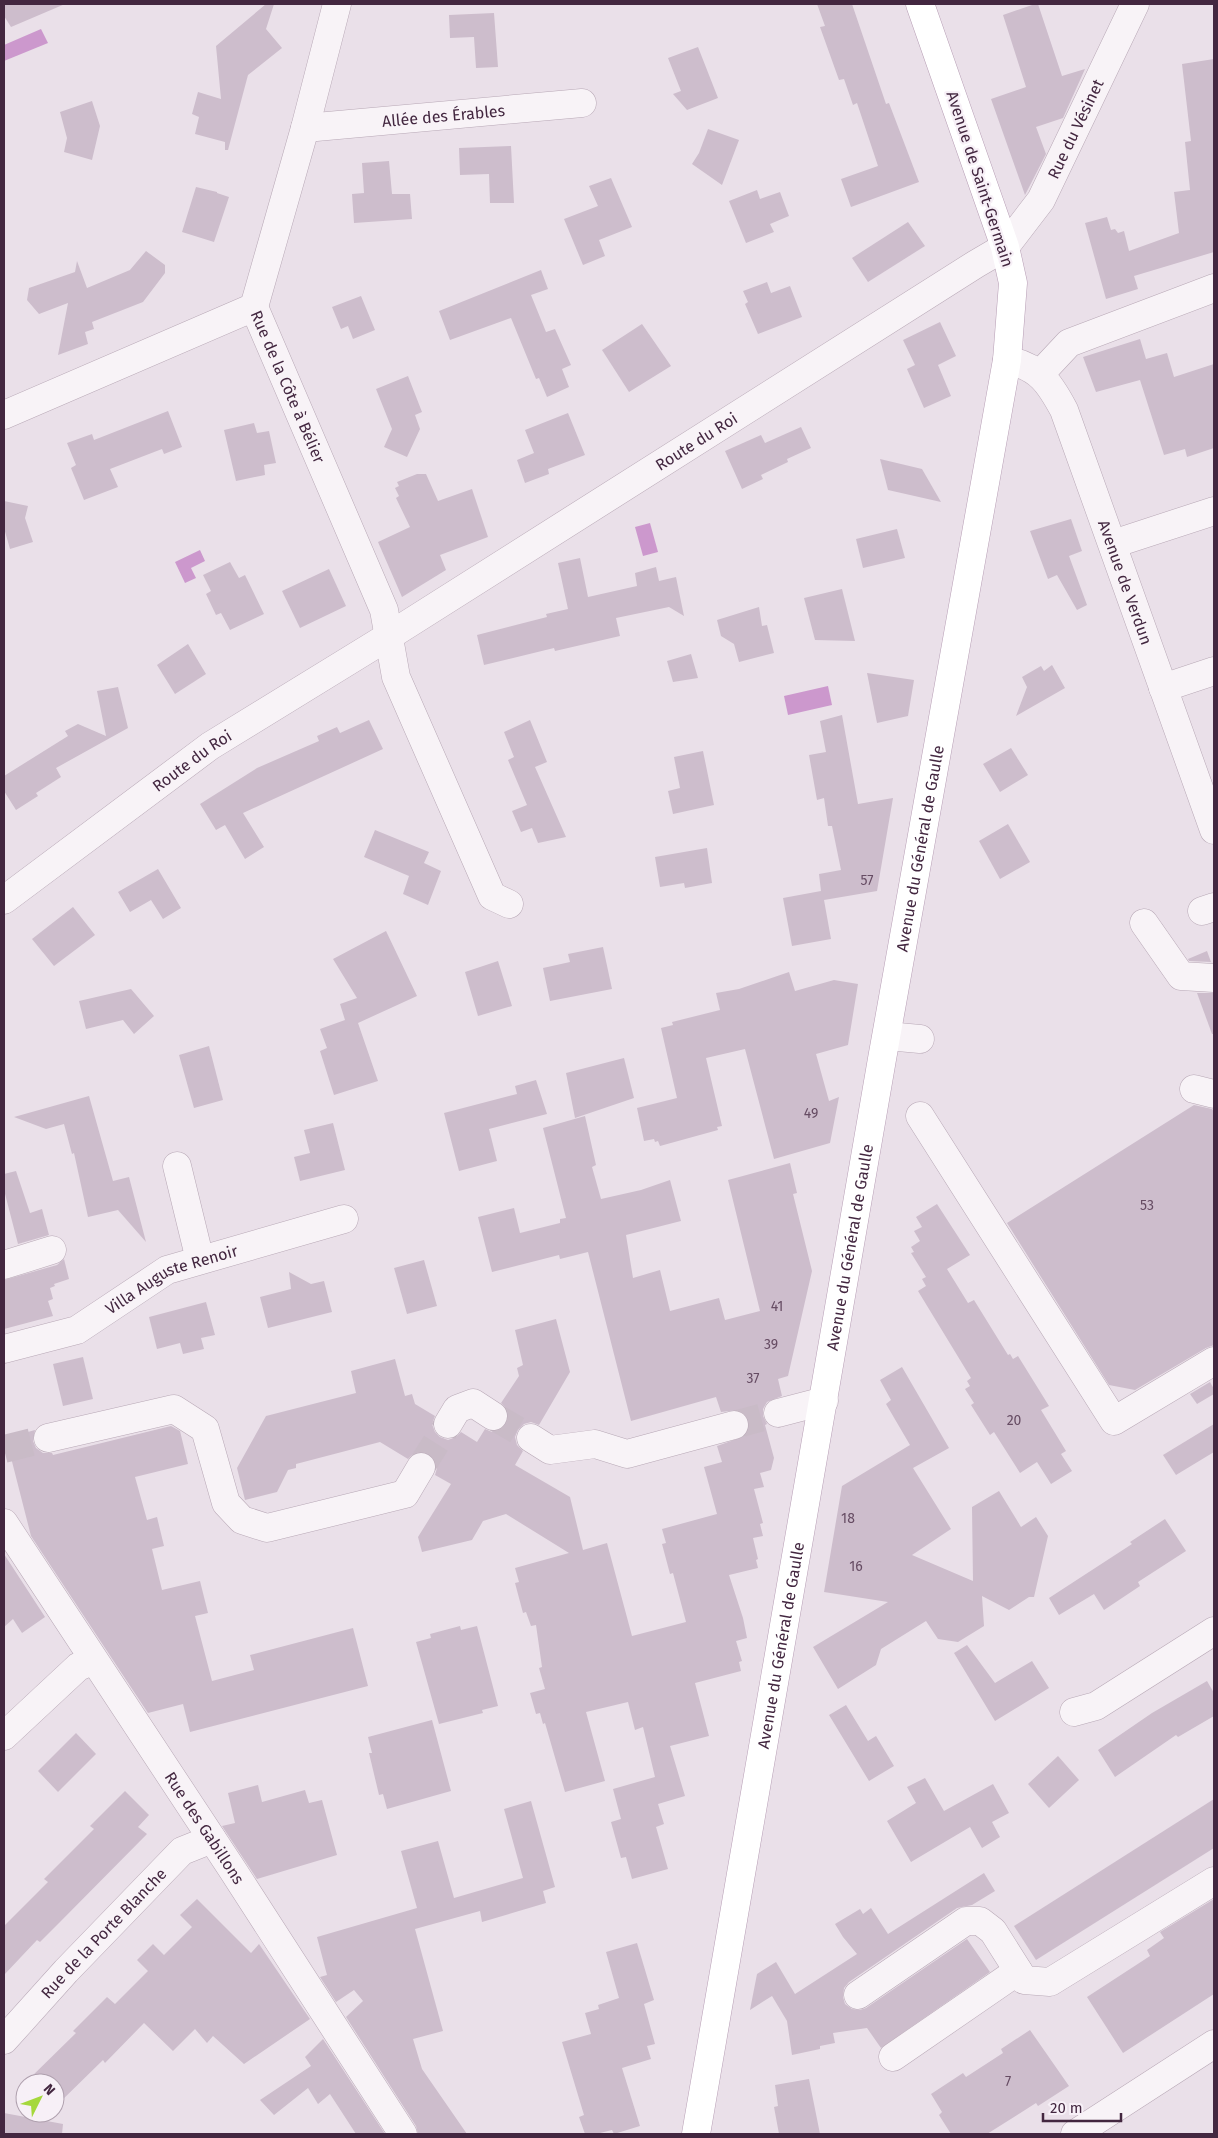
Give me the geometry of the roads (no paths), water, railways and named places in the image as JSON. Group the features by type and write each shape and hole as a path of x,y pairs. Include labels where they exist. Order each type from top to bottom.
{"main road":[{"name":"Avenue de Saint-Germain","path":"920,4 1005,247 1013,283 1007,360"},
{"name":"Avenue du Général de Gaulle","path":"696,2134 1007,360"}],"street":[{"path":"254,307 305,128 337,4"},
{"name":"Rue du Vésinet","path":"1005,247 1041,200 1135,4"},
{"name":"Allée des Érables","path":"305,128 582,104"},
{"name":"Route du Roi","path":"4,900 210,746 389,636 1005,247"},
{"path":"1040,374 1068,343 1214,288"},
{"name":"Rue de la Côte à Bélier","path":"4,415 254,307 384,610 389,636"},
{"name":"Avenue de Verdun","path":"1007,360 1024,364 1040,374 1052,388 1064,410 1214,827"},
{"path":"1113,544 1214,511"},
{"path":"389,636 396,677 492,896 510,904"},
{"path":"1164,688 1214,671"},
{"path":"1144,923 1181,976 1214,978"},
{"path":"887,1036 920,1039"},
{"path":"920,1116 1114,1421 1214,1360"},
{"path":"177,1166 200,1260"},
{"name":"Villa Auguste Renoir","path":"4,1349 77,1330 167,1270 344,1219"},
{"path":"4,1265 52,1250"},
{"path":"778,1413 824,1401"},
{"path":"448,1424 457,1409 473,1403 493,1416"},
{"path":"48,1438 174,1409 205,1429 226,1503 242,1520 267,1528 405,1494 421,1467"},
{"path":"531,1438 550,1450 595,1444 627,1454 734,1425"},
{"name":"Rue des Gabillons","path":"4,1523 403,2134"},
{"path":"1074,1712 1096,1706 1214,1631"},
{"path":"4,1736 78,1667 93,1660"},
{"name":"Rue de la Porte Blanche","path":"4,2040 66,1971 182,1851 212,1840"},
{"path":"858,1995 966,1922 980,1921 993,1931 1024,1980 1050,1982 1214,1881"},
{"path":"893,2057 1018,1971"},
{"path":"1074,2134 1214,2044"}],"tunnel":[{"path":"734,1425 778,1413"},
{"path":"493,1416 531,1438"},
{"path":"421,1467 448,1424"},
{"path":"4,1449 48,1438"}]}
